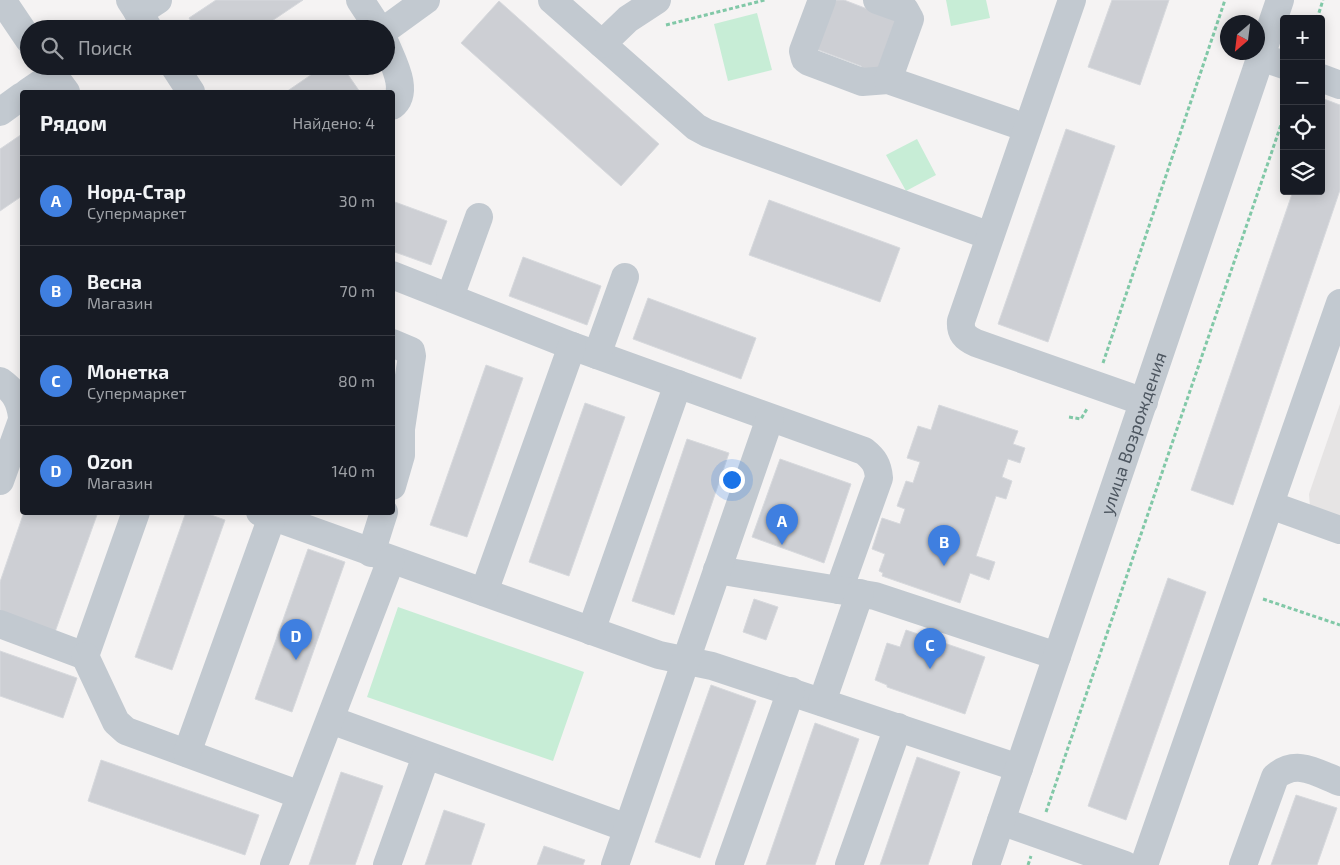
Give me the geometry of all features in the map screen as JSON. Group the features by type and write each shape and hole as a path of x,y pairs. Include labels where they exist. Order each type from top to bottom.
{"street":[{"path":"2,0 20,27"},
{"path":"360,0 373,20"},
{"path":"395,22 426,0"},
{"path":"552,0 696,127 707,133 990,236"},
{"path":"822,0 803,51 805,59 862,82 888,80 1027,128"},
{"path":"877,0 905,10 910,19 888,80"},
{"path":"1072,0 961,321 960,330 967,338 976,343 1144,402"},
{"name":"улица Возрождения","path":"986,865 1144,402 1272,61 1280,0"},
{"path":"602,44 628,19 660,13"},
{"path":"395,74 400,90 398,102 395,104"},
{"path":"180,75 190,90"},
{"path":"32,90 55,78"},
{"path":"0,112 20,97"},
{"path":"450,297 480,217"},
{"path":"395,276 584,351 864,451 874,459 879,468 879,478 822,702"},
{"path":"484,592 584,351 625,277"},
{"path":"1144,865 1340,303"},
{"path":"395,344 411,351 412,356 401,429 401,456 395,476"},
{"path":"0,381 12,390 20,405"},
{"path":"591,631 678,384"},
{"path":"615,865 770,418"},
{"path":"0,481 20,424"},
{"path":"1270,505 1340,530"},
{"path":"85,656 135,515"},
{"path":"187,753 266,515 659,655 712,666 1019,768"},
{"path":"274,865 300,794 332,720 381,556 384,515"},
{"path":"717,570 875,596 1057,656"},
{"path":"0,624 85,656 116,722 126,731 300,794"},
{"path":"729,865 791,691"},
{"path":"332,720 627,828"},
{"path":"848,865 898,727"},
{"path":"387,865 426,756"},
{"path":"1243,865 1275,776 1284,769 1295,766 1340,782"},
{"path":"1001,821 1126,865"}],"path":[{"path":"660,13 765,0"},
{"path":"1069,417 1081,419 1087,409 1225,0"},
{"path":"1318,15 1323,0"},
{"path":"1028,865 1280,128"},
{"path":"1240,591 1340,625"}],"shaded area":[{"path":"1340,404 1340,542 1310,507 1309,494"}],"green space":[{"path":"946,0 986,0 990,18 951,26"},
{"path":"757,13 772,70 728,81 714,24"},
{"path":"917,139 936,175 906,191 886,155"},
{"path":"398,607 584,672 553,761 367,697"}],"building":[{"path":"216,0 303,0 273,20 190,20 189,18"},
{"path":"833,0 844,0 896,20 887,66 866,75 861,66 816,49"},
{"path":"1112,0 1169,0 1140,85 1088,67"},
{"path":"499,1 659,144 621,186 461,43"},
{"path":"311,75 348,75 359,90 289,90"},
{"path":"1325,99 1340,105 1340,190 1233,505 1191,490 1292,195 1325,195"},
{"path":"1066,129 1115,146 1048,342 998,324"},
{"path":"20,135 20,197 0,211 0,149"},
{"path":"769,200 900,248 880,302 749,255"},
{"path":"395,202 447,221 431,265 395,252"},
{"path":"523,257 601,286 587,325 509,296"},
{"path":"648,298 756,338 741,379 633,339"},
{"path":"486,365 523,378 467,537 430,525"},
{"path":"585,403 625,417 569,576 529,562"},
{"path":"939,405 1018,431 1013,444 1025,448 1020,463 1008,459 1002,477 1012,481 1006,499 996,496 976,556 995,562 989,580 970,573 960,603 882,576 883,573 879,571 885,554 872,549 882,518 900,524 905,509 897,506 906,481 913,483 920,462 907,458 918,426 931,430"},
{"path":"687,439 729,453 674,615 632,601"},
{"path":"780,459 851,484 824,563 752,537"},
{"path":"23,515 97,515 55,632 0,613 0,582"},
{"path":"185,515 211,515 225,520 172,670 135,657"},
{"path":"308,549 345,562 292,712 255,699"},
{"path":"1168,578 1206,592 1126,820 1088,806"},
{"path":"754,599 778,607 766,640 743,632"},
{"path":"906,630 985,657 965,714 887,687 887,685 875,680 887,643 900,647"},
{"path":"0,651 77,678 63,718 0,696"},
{"path":"711,685 756,701 700,858 655,842"},
{"path":"815,723 859,739 815,865 766,865"},
{"path":"917,757 960,772 928,865 880,865"},
{"path":"101,760 259,815 245,855 88,801"},
{"path":"341,772 383,786 355,865 309,865"},
{"path":"1296,795 1337,808 1317,865 1271,865"},
{"path":"444,810 485,824 471,865 425,865"},
{"path":"544,846 585,860 583,865 537,865"}],"place":[{"name":"Норд-Стар","path":"782,545"},
{"name":"Весна","path":"944,566"},
{"name":"Ozon","path":"296,660"},
{"name":"Монетка","path":"930,669"}]}
